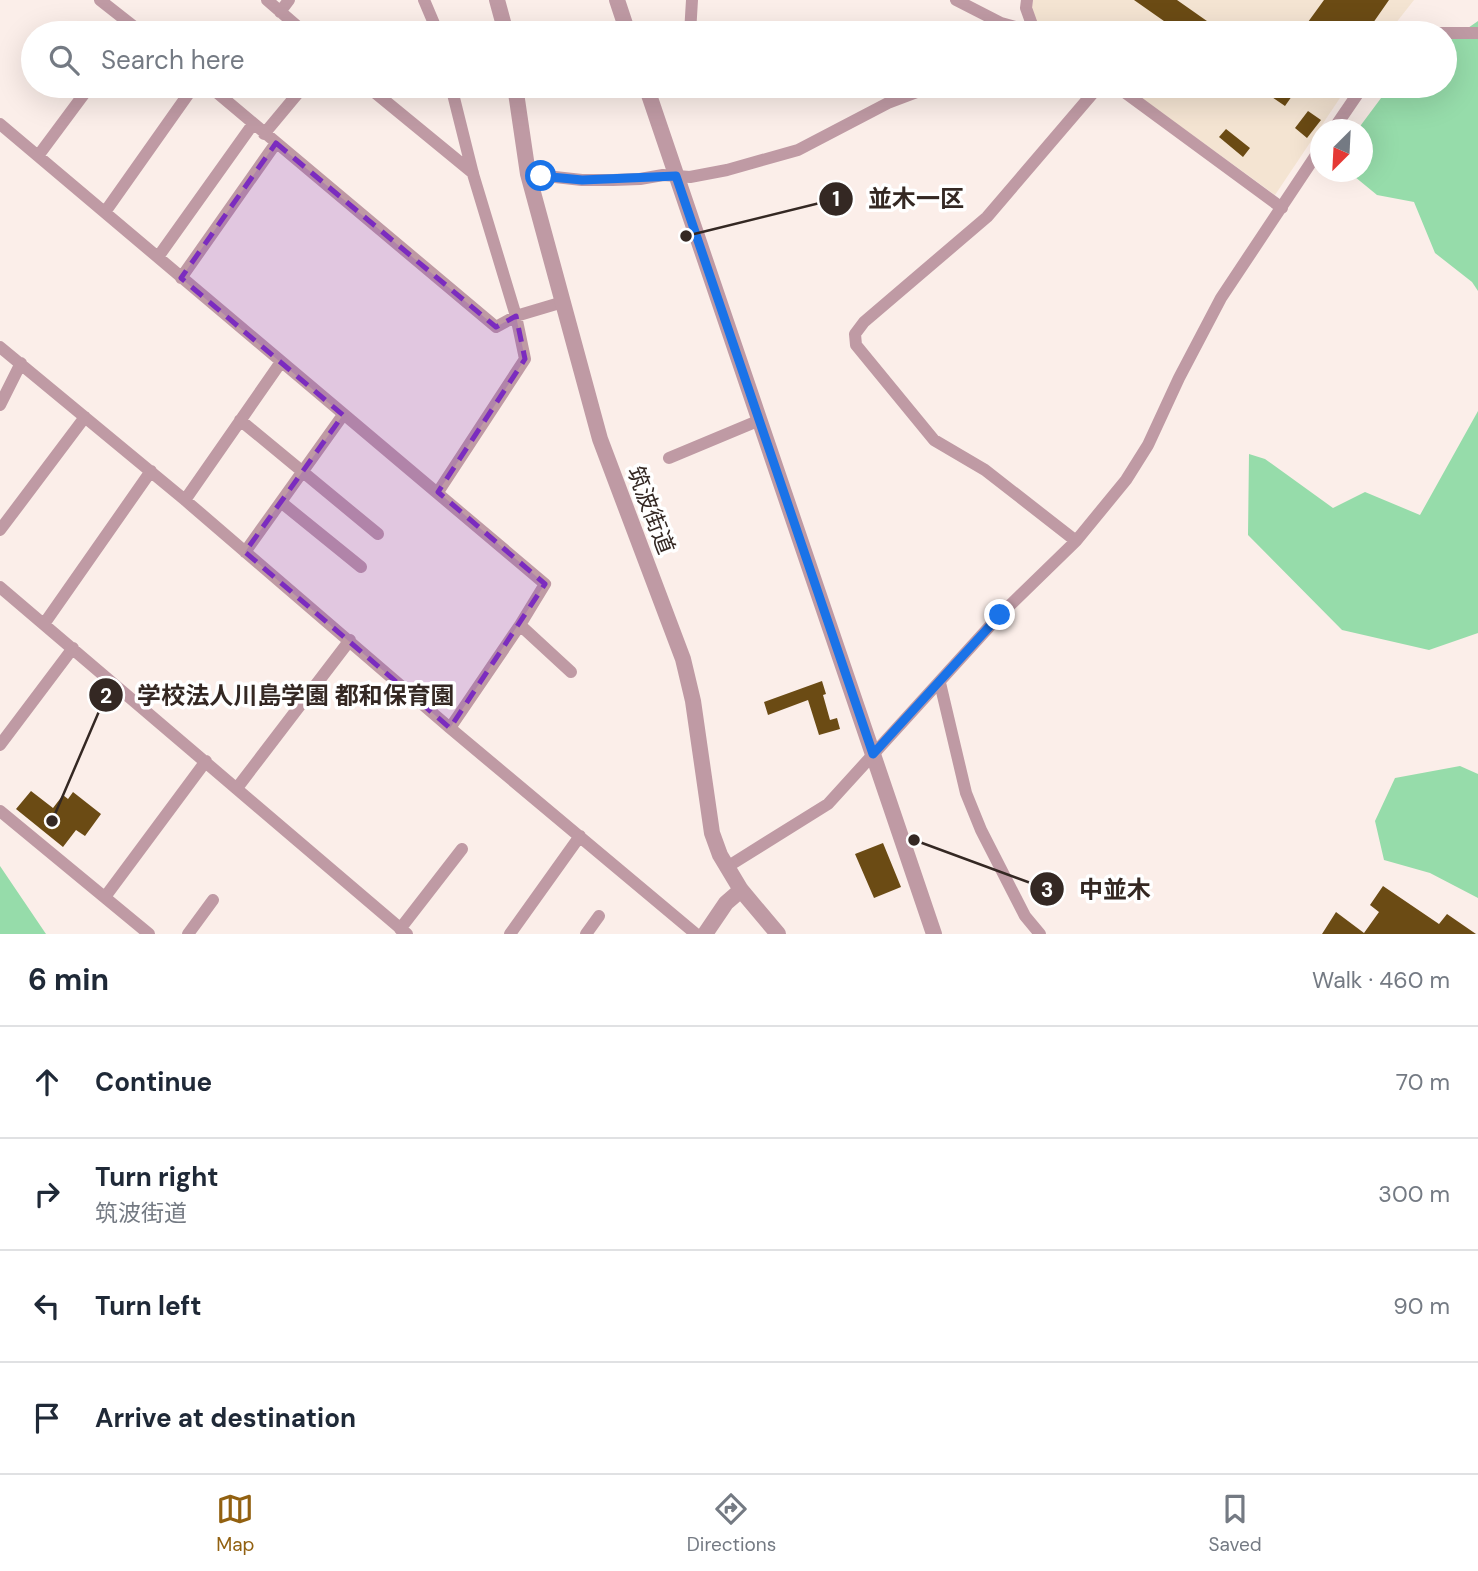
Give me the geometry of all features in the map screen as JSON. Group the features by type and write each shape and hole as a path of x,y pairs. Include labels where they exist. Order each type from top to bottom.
{"street":[{"path":"100,0 124,21"},
{"path":"267,0 291,21"},
{"path":"280,12 289,0"},
{"path":"424,0 433,21"},
{"path":"497,0 503,21"},
{"path":"617,0 624,21"},
{"path":"691,21 692,0"},
{"path":"956,0 997,21"},
{"path":"1027,0 1026,8 1031,21"},
{"path":"1457,33 1478,33"},
{"path":"38,156 81,98"},
{"path":"105,212 186,98"},
{"path":"223,98 496,327 516,316 563,302"},
{"path":"264,134 294,98"},
{"path":"381,98 473,174"},
{"path":"438,492 525,359 516,316 473,174 454,98"},
{"name":"筑波街道","path":"517,98 528,174 600,439 683,659 693,701 712,833 720,855 741,890 778,934"},
{"path":"650,98 934,934"},
{"path":"528,174 582,180 690,177 727,170 798,150 901,98"},
{"path":"1076,541 985,470 934,440 856,345 855,334 864,322 987,217 1089,98"},
{"path":"1132,98 1282,208"},
{"path":"1341,119 1355,98"},
{"path":"0,124 545,584 450,728"},
{"path":"158,257 253,124"},
{"path":"181,278 276,144"},
{"path":"727,867 828,804 1000,615 1076,541 1126,480 1148,445 1221,298 1310,166"},
{"path":"0,346 186,500 450,728 696,934"},
{"path":"186,500 281,362"},
{"path":"0,405 21,363"},
{"path":"245,552 344,415"},
{"path":"0,530 85,417"},
{"path":"240,420 379,534"},
{"path":"669,458 760,420"},
{"path":"44,624 150,471"},
{"path":"282,502 361,567"},
{"path":"0,587 403,931 462,849"},
{"path":"520,625 571,672"},
{"path":"237,788 350,640"},
{"path":"0,745 73,648"},
{"path":"940,683 966,793 981,830 1025,916 1040,934"},
{"path":"105,897 206,761"},
{"path":"0,811 149,934"},
{"path":"510,934 580,836"},
{"path":"705,934 726,903 741,890"},
{"path":"188,934 213,900"},
{"path":"586,934 599,916"}],"highlighted area":[{"path":"276,143 496,327 516,316 525,359 438,492 545,584 450,728 245,552 343,415 181,278"}],"shaded area":[{"path":"1033,0 1414,0 1397,21 1036,21 1030,17"},
{"path":"1142,98 1340,98 1326,119 1310,119 1310,143 1275,195"}],"green space":[{"path":"1478,21 1478,291 1472,282 1435,253 1414,202 1377,195 1361,182 1373,182 1373,119 1365,119 1381,98 1457,98 1457,36"},
{"path":"1478,411 1478,633 1429,650 1342,630 1248,535 1249,454 1265,459 1333,508 1365,492 1420,515"},
{"path":"1460,766 1478,774 1478,898 1430,873 1384,860 1375,821 1395,778"},
{"path":"0,866 46,934 0,934"}],"building":[{"path":"1134,0 1177,0 1207,21 1164,21"},
{"path":"1324,0 1389,0 1374,21 1309,21"},
{"path":"1273,98 1291,98 1285,106"},
{"path":"1308,111 1320,119 1310,119 1310,134 1307,138 1295,128"},
{"path":"1226,129 1250,148 1243,157 1219,137"},
{"path":"822,681 830,720 837,718 840,729 819,735 808,700 768,715 764,702"},
{"path":"31,791 53,808 63,795 68,799 73,792 101,814 85,836 76,830 63,847 16,809"},
{"path":"883,843 901,887 874,898 855,854"},
{"path":"1383,886 1439,924 1447,914 1476,934 1322,934 1336,912 1364,933 1379,912 1370,905"}],"place":[{"name":"並木一区","path":"686,236"},
{"name":"学校法人川島学園 都和保育園","path":"52,821"},
{"name":"中並木","path":"914,840"}],"route":[{"path":"541,176 582,180 676,176 873,754 1000,615"}]}
